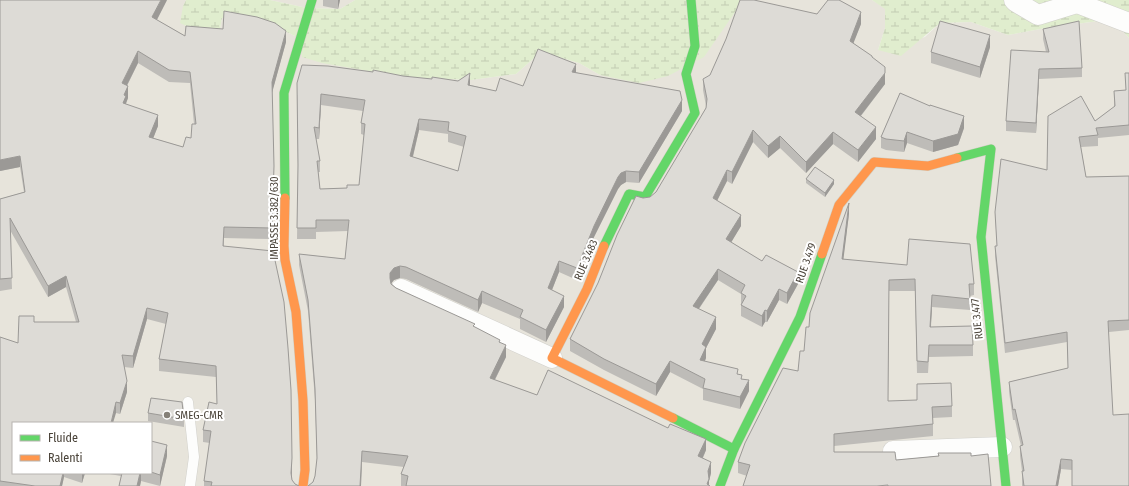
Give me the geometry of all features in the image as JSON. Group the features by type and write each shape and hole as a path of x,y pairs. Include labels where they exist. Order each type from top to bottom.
{"street":[{"name":"IMPASSE 3.382/630","path":"303,486 305,470 300,358 296,312 285,260 284,246 286,177 284,93 312,0"},
{"name":"RUE 3.483","path":"552,358 587,289 606,242 629,194 645,197 695,113 686,74 695,46 691,0"},
{"path":"1014,0 1038,15 1077,3 1129,23"},
{"name":"RUE 3.477","path":"991,149 981,237 1006,486"},
{"name":"RUE 3.479","path":"720,486 734,449 800,317 839,204 874,162 928,166 991,149"},
{"path":"401,289 552,358 734,449"},
{"path":"893,451 1002,447"}],"lane":[{"path":"188,402 194,457 190,486"}],"shaded area":[{"path":"0,0 186,0 183,6 218,38 222,18 264,21 301,39 403,77 471,80 516,74 541,52 579,63 600,75 742,2 752,0 872,0 885,8 885,28 878,50 925,37 940,23 971,22 1008,35 1106,20 1121,29 1129,38 1129,486 0,486"},
{"path":"270,0 355,0 340,9 307,8"}],"green space":[{"path":"186,0 270,0 307,8 340,9 355,0 752,0 742,2 704,57 668,76 639,83 600,75 579,63 541,52 516,74 471,80 403,77 322,63 302,57 301,39 264,21 222,18 218,39 205,35 180,23 183,6"},
{"path":"872,0 1129,0 1129,38 1121,29 1106,20 1008,35 971,22 940,23 901,56 878,50 885,28 885,9"}],"building":[{"path":"0,0 161,0 152,17 185,36 186,26 223,29 224,11 257,17 275,23 286,31 272,82 274,166 272,228 224,227 223,246 273,251 284,302 288,348 291,390 291,473 292,480 299,486 211,486 212,482 204,481 211,431 203,430 209,402 217,404 216,366 159,359 168,313 147,308 133,356 122,355 127,381 120,403 116,402 111,422 12,422 12,474 63,474 60,486 35,486 0,481 0,337 18,343 19,316 34,316 34,322 79,322 66,276 48,286 10,218 12,278 0,279 0,199 25,192 20,156 0,160","holes":["138,51 169,70 190,72 196,124 192,124 191,138 186,137 183,147 149,137 158,115 123,103 126,96 124,95 128,86 122,83"]},
{"path":"740,0 754,0 817,14 828,0 839,0 861,12 850,41 885,67 885,73 855,112 876,127 858,150 833,132 806,162 780,136 768,146 753,130 732,172 727,170 713,198 741,215 726,239 762,261 766,255 798,272 787,293 779,289 767,311 765,310 762,316 741,305 746,296 741,293 745,285 718,269 693,306 716,317 702,344 706,347 700,360 738,369 737,374 742,375 741,379 749,380 740,397 703,388 705,379 670,361 656,384 604,359 570,339 598,283 617,235 636,196 643,198 650,197 656,192 706,108 707,99 703,79 710,75 726,39"},
{"path":"940,21 990,35 980,67 931,52"},
{"path":"1079,21 1082,68 1039,69 1036,123 1006,121 1011,50 1049,52 1043,29"},
{"path":"538,49 576,64 572,72 680,91 682,100 639,172 626,171 621,173 618,177 594,226 577,268 559,261 548,288 564,296 546,330 520,317 523,310 482,291 478,300 406,267 400,266 394,268 390,273 391,284 396,288 475,324 473,326 500,340 499,342 506,345 490,378 537,395 548,370 668,428 670,424 706,439 698,456 711,462 708,471 709,479 707,484 710,486 406,486 408,476 401,474 408,456 362,451 360,486 308,486 313,482 315,476 317,458 315,389 308,300 299,254 345,259 349,220 316,220 316,228 297,228 297,83 302,65 328,66 373,72 373,70 403,76 432,79 432,77 458,81 470,73 468,85 496,91 500,78 523,86","holes":["321,94 365,100 361,123 365,124 359,185 347,185 347,188 320,189 317,161 320,161 314,127 319,128","419,119 449,122 448,131 466,136 458,171 410,156"]},
{"path":"1125,73 1129,73 1129,125 1096,128 1098,135 1079,137 1086,177 1129,176 1129,320 1108,321 1113,415 1129,414 1129,486 1072,486 1072,460 1061,459 1056,486 1024,486 1022,471 1024,471 1020,446 1023,445 1015,409 1013,410 1009,382 1068,368 1067,332 1005,343 995,246 997,246 995,212 1001,159 1047,170 1048,116 1081,96 1095,121 1115,106 1114,91 1126,90"},
{"path":"900,93 930,106 964,116 958,134 933,141 907,132 904,141 881,137"},
{"path":"815,167 834,180 825,193 806,179"},
{"path":"849,203 842,259 907,265 909,239 970,244 974,284 969,284 970,299 932,295 930,327 972,326 973,345 929,345 928,362 917,361 915,279 889,280 888,401 917,400 917,384 951,383 952,406 932,407 933,424 834,434 834,452 895,452 896,460 939,456 938,453 971,453 971,456 988,454 991,486 743,486 750,465 738,462 745,443 783,368 798,371 800,351 804,351 806,327 809,327 810,313"},
{"path":"151,398 182,402 184,419 148,413"},
{"path":"152,441 167,445 160,475 152,472"},
{"path":"122,474 140,474 137,486 119,486"}],"traffic: fast":[{"path":"285,198 284,93 312,0"},
{"path":"604,246 629,194 645,197 695,113 686,74 695,46 691,0"},
{"path":"957,158 991,149 981,237 1006,486"},
{"path":"720,486 734,449 800,317 822,254"},
{"path":"673,418 734,449"}],"traffic: slow":[{"path":"822,254 839,205 874,162 928,166 957,158"},
{"path":"285,198 285,260 296,312 303,401 305,470 303,486"},
{"path":"604,246 587,289 552,358 673,418"}],"place":[{"name":"SMEG-CMR","path":"167,415"}]}
